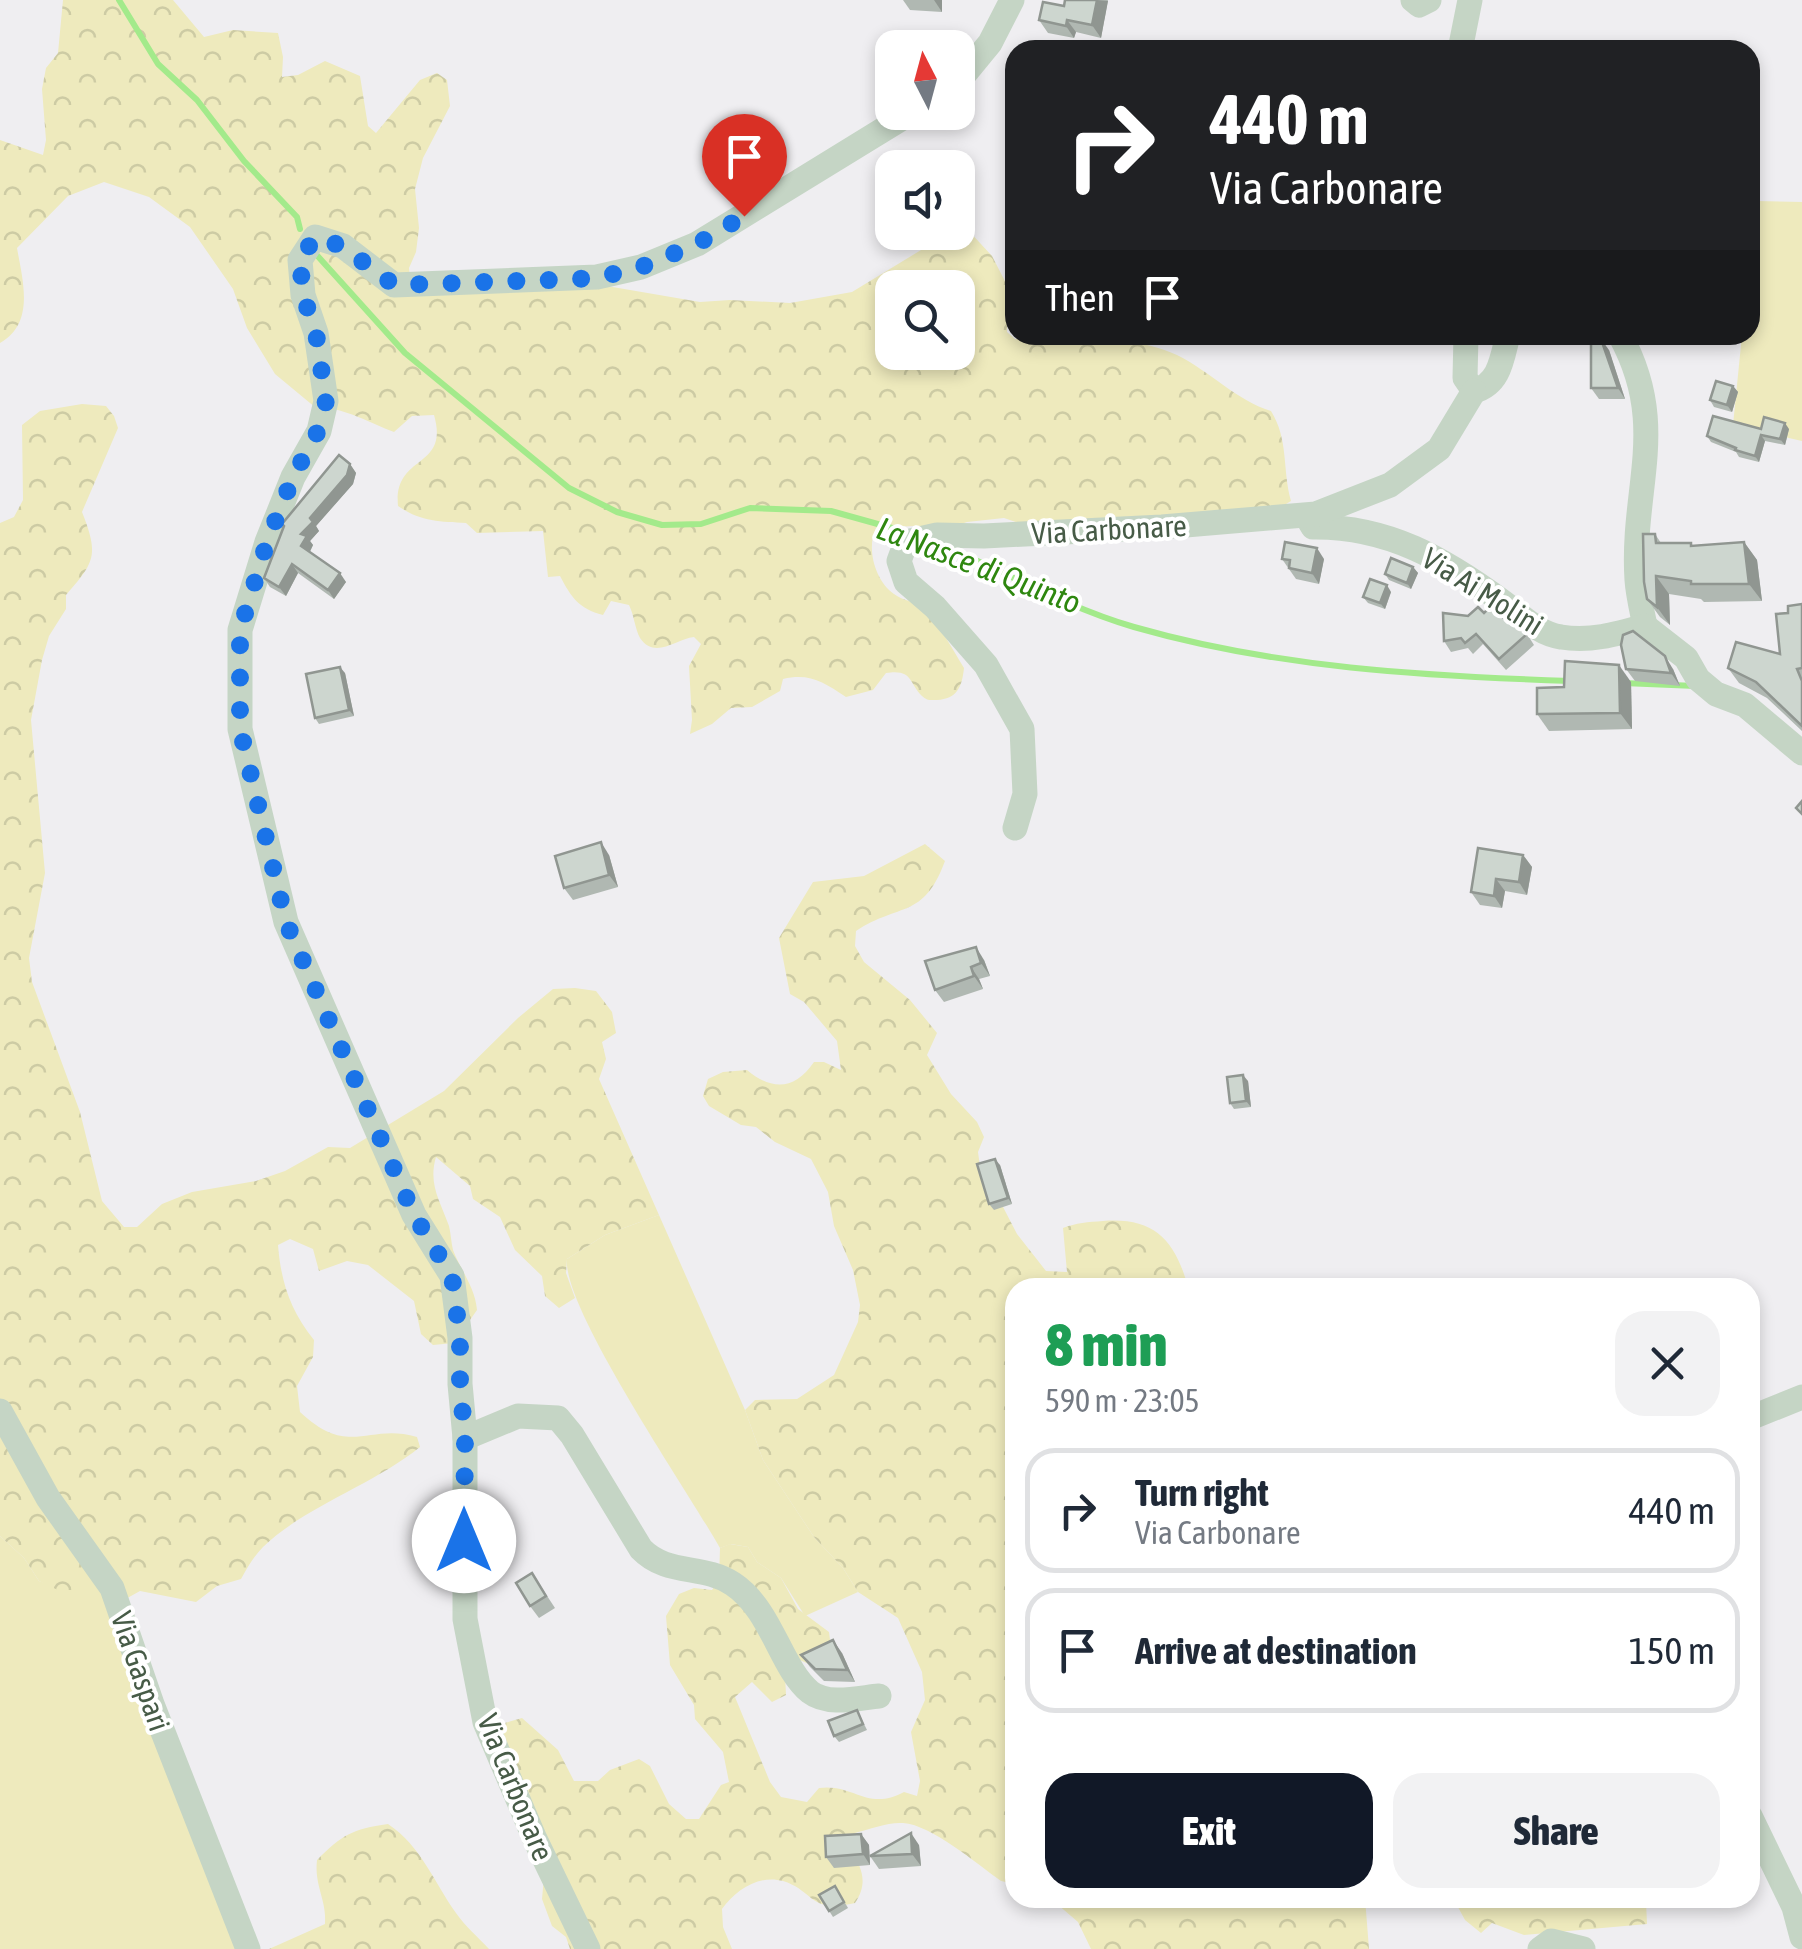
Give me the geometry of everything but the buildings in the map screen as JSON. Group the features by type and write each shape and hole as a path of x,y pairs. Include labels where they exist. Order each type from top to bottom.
{"street":[{"path":"975,61 990,43 1012,0"},
{"path":"1412,0 1419,5 1428,0"},
{"path":"1462,40 1470,0"},
{"name":"Via Carbonare","path":"588,1949 485,1722 465,1619 465,1438 460,1338 452,1276 414,1215 286,922 240,729 240,630 267,542 293,477 318,431 326,401 316,333 303,295 300,260 315,237 342,246 394,285 597,278 641,267 697,244 883,130"},
{"path":"1466,345 1465,378 1474,391"},
{"name":"Via Carbonare","path":"1014,828 1025,794 1022,729 986,666 935,607 906,582 899,561 906,542 937,535 1162,527 1316,514 1390,485 1439,449 1474,391 1486,388 1496,377 1505,345"},
{"path":"1626,345 1634,360 1647,409 1637,580 1644,626 1686,658 1698,679 1716,694 1744,705 1802,753"},
{"name":"Via Ai Molini","path":"1316,514 1310,522 1313,526 1338,526 1384,537 1440,558 1536,627 1558,637 1595,639 1644,626"},
{"path":"1760,1414 1802,1397"},
{"name":"Via Gaspari","path":"0,1412 48,1498 112,1588 152,1704 248,1949"},
{"path":"465,1438 518,1416 558,1418 640,1549 652,1561 671,1569 714,1574 734,1585 764,1619 796,1675 811,1693 826,1699 879,1696"},
{"path":"1760,1837 1794,1908 1802,1937"},
{"path":"1540,1949 1550,1942 1583,1949"}],"green space":[{"path":"63,0 173,0 204,37 233,30 278,33 282,77 298,75 325,61 360,76 368,126 376,133 420,80 437,73 447,80 450,106 423,158 415,189 419,228 410,278 601,285 700,302 790,303 852,292 875,278 875,370 975,370 975,270 888,270 921,250 975,250 975,238 992,256 1005,281 1005,345 1148,345 1177,355 1246,400 1271,411 1283,444 1291,501 1281,507 1036,529 1004,518 967,522 940,531 914,526 876,528 872,554 877,573 887,588 923,608 940,629 964,668 957,691 944,699 927,699 906,675 895,672 886,673 873,690 846,697 816,680 793,677 783,679 780,691 752,707 731,708 712,724 690,734 689,666 701,644 694,637 652,647 640,638 629,605 611,601 603,615 582,606 560,576 548,577 543,531 477,533 466,523 422,518 398,506 404,477 434,445 434,415 412,416 394,432 346,412 316,408 275,374 247,328 233,289 190,227 149,197 104,182 68,196 17,248 22,313 11,335 0,343 0,140 43,155 46,140 42,89 46,68 58,53"},
{"path":"1760,201 1802,202 1802,441 1733,425 1741,345 1760,345"},
{"path":"82,404 106,406 118,428 82,512 91,538 91,557 66,595 66,609 49,636 31,720 45,873 29,958 32,982 80,1112 102,1201 124,1227 137,1227 162,1204 192,1192 256,1181 285,1171 328,1147 350,1148 444,1091 553,989 575,988 596,991 612,1012 616,1033 602,1042 606,1059 599,1079 659,1215 605,1235 567,1259 566,1273 575,1298 559,1308 545,1296 542,1276 515,1250 500,1217 473,1199 470,1186 436,1157 436,1192 477,1310 454,1343 433,1345 421,1334 414,1301 368,1265 347,1261 319,1271 313,1249 290,1239 278,1245 288,1295 314,1340 313,1357 297,1386 300,1412 332,1434 400,1434 417,1437 420,1447 298,1520 263,1547 241,1579 217,1586 196,1602 140,1591 113,1606 83,1602 39,1581 24,1558 0,1536 0,523 14,517 23,500 22,425 40,411"},
{"path":"925,844 945,861 928,893 909,907 856,931 855,946 864,962 910,1000 937,1033 927,1055 984,1137 978,1152 983,1189 1002,1205 1017,1234 1046,1271 1067,1272 1063,1228 1087,1222 1120,1221 1148,1227 1159,1235 1169,1244 1185,1278 1005,1278 1005,1882 927,1831 915,1825 891,1824 855,1833 850,1850 863,1883 855,1903 820,1904 793,1885 765,1880 740,1890 722,1909 723,1927 732,1949 570,1949 566,1937 552,1926 542,1899 546,1855 494,1726 522,1718 558,1750 574,1781 598,1781 610,1770 639,1759 650,1766 669,1804 686,1819 699,1819 721,1785 729,1782 723,1752 695,1719 694,1705 670,1665 666,1616 679,1594 694,1588 712,1590 719,1580 720,1548 730,1544 748,1547 757,1562 781,1578 798,1609 829,1632 832,1655 811,1665 784,1653 786,1695 772,1702 752,1682 735,1697 770,1782 781,1797 807,1802 819,1788 842,1789 880,1799 904,1792 917,1796 920,1781 911,1732 925,1700 922,1672 898,1618 858,1592 843,1568 814,1537 763,1460 745,1410 755,1400 797,1399 834,1375 858,1322 860,1305 853,1270 834,1226 828,1192 811,1159 775,1142 756,1127 741,1125 709,1106 703,1096 708,1079 723,1072 747,1070 765,1082 783,1084 799,1078 814,1062 841,1070 837,1041 804,1002 790,994 779,938 813,882 864,876"},
{"path":"659,1215 763,1460 814,1537 843,1568 858,1592 805,1616 781,1578 757,1562 748,1547 731,1544 720,1548 605,1358 571,1283 567,1259 605,1235"},
{"path":"0,1536 24,1558 39,1581 113,1606 245,1949 0,1949"},
{"path":"388,1824 410,1843 460,1918 489,1949 269,1949 325,1924 317,1860 348,1835"},
{"path":"1062,1908 1366,1908 1369,1949 1091,1949 1078,1922"},
{"path":"1458,1908 1646,1908 1647,1924 1524,1935 1492,1923 1481,1933 1465,1920"}],"waterway":[{"name":"La Nasce di Quinto","path":"119,0 158,64 197,100 244,161 297,217 300,229"},
{"name":"La Nasce di Quinto","path":"314,252 405,353 569,488 617,512 662,525 701,524 750,508 831,511 910,533"},
{"name":"La Nasce di Quinto","path":"945,546 1086,610 1188,641 1351,668 1571,681"},
{"name":"La Nasce di Quinto","path":"1623,683 1696,686"}],"route":[{"path":"464,1541 465,1438 460,1338 452,1276 414,1215 286,922 240,729 240,630 267,542 293,477 318,431 326,401 316,333 303,295 300,260 315,237 342,246 394,285 597,278 641,267 697,244 744,216"}]}
